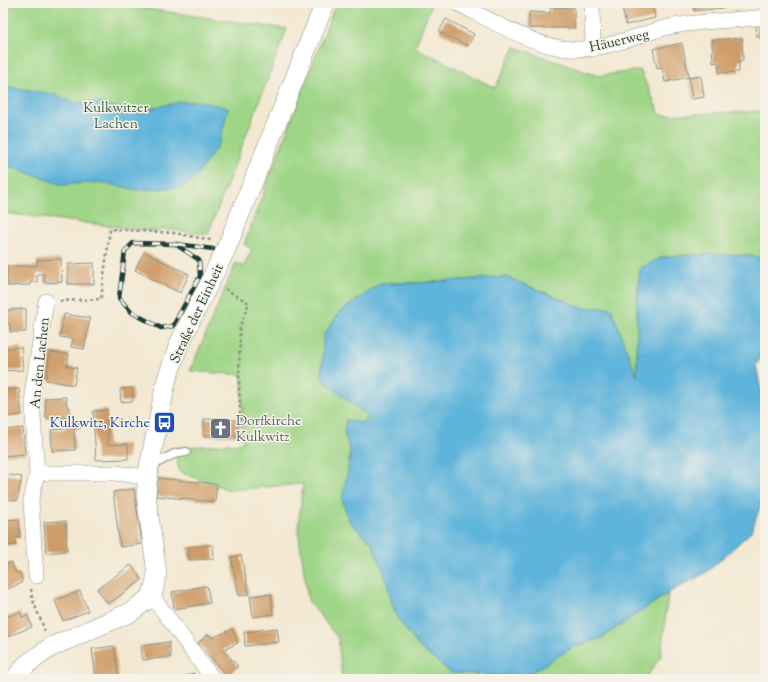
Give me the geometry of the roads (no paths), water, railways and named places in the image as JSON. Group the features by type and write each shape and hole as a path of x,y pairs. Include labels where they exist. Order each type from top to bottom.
{"street":[{"name":"Straße der Einheit","path":"152,596 157,574 146,495 148,472 166,382 179,344 211,281 228,243 325,3"},
{"name":"Häuerweg","path":"457,3 527,38 561,48 593,49 669,27 710,21 765,17"},
{"path":"592,3 593,49"},
{"name":"An den Lachen","path":"36,576 31,501 37,474 33,416 33,388 46,301"},
{"path":"37,474 148,472"},
{"path":"15,679 28,664 51,647 131,612 152,596 212,679"}],"lane":[{"path":"148,472 174,454 186,452"}],"water":[{"path":"3,86 56,95 76,103 99,103 130,112 179,102 198,101 228,108 220,142 201,170 185,187 137,190 101,182 62,185 7,165 3,158"},
{"path":"704,254 748,255 765,259 765,352 756,365 765,411 765,493 751,532 707,572 668,593 601,638 573,647 524,677 451,673 419,647 396,616 383,570 372,543 349,521 342,499 350,452 344,431 346,420 360,423 370,418 322,379 323,336 340,312 381,283 415,283 506,277 583,308 611,308 637,376 637,302 640,268 663,257"}],"railway":[{"path":"133,243 175,244 199,260 200,276 173,326 161,328 131,312 119,298 125,251 133,243"},
{"path":"177,244 213,249"}],"place":[{"name":"Kulkwitz, Kirche","path":"165,422"},
{"name":"Dorfkirche Kulkwitz","path":"221,428"}],"park label":[{"name":"Kulkwitzer Lachen","path":"116,116"}]}
